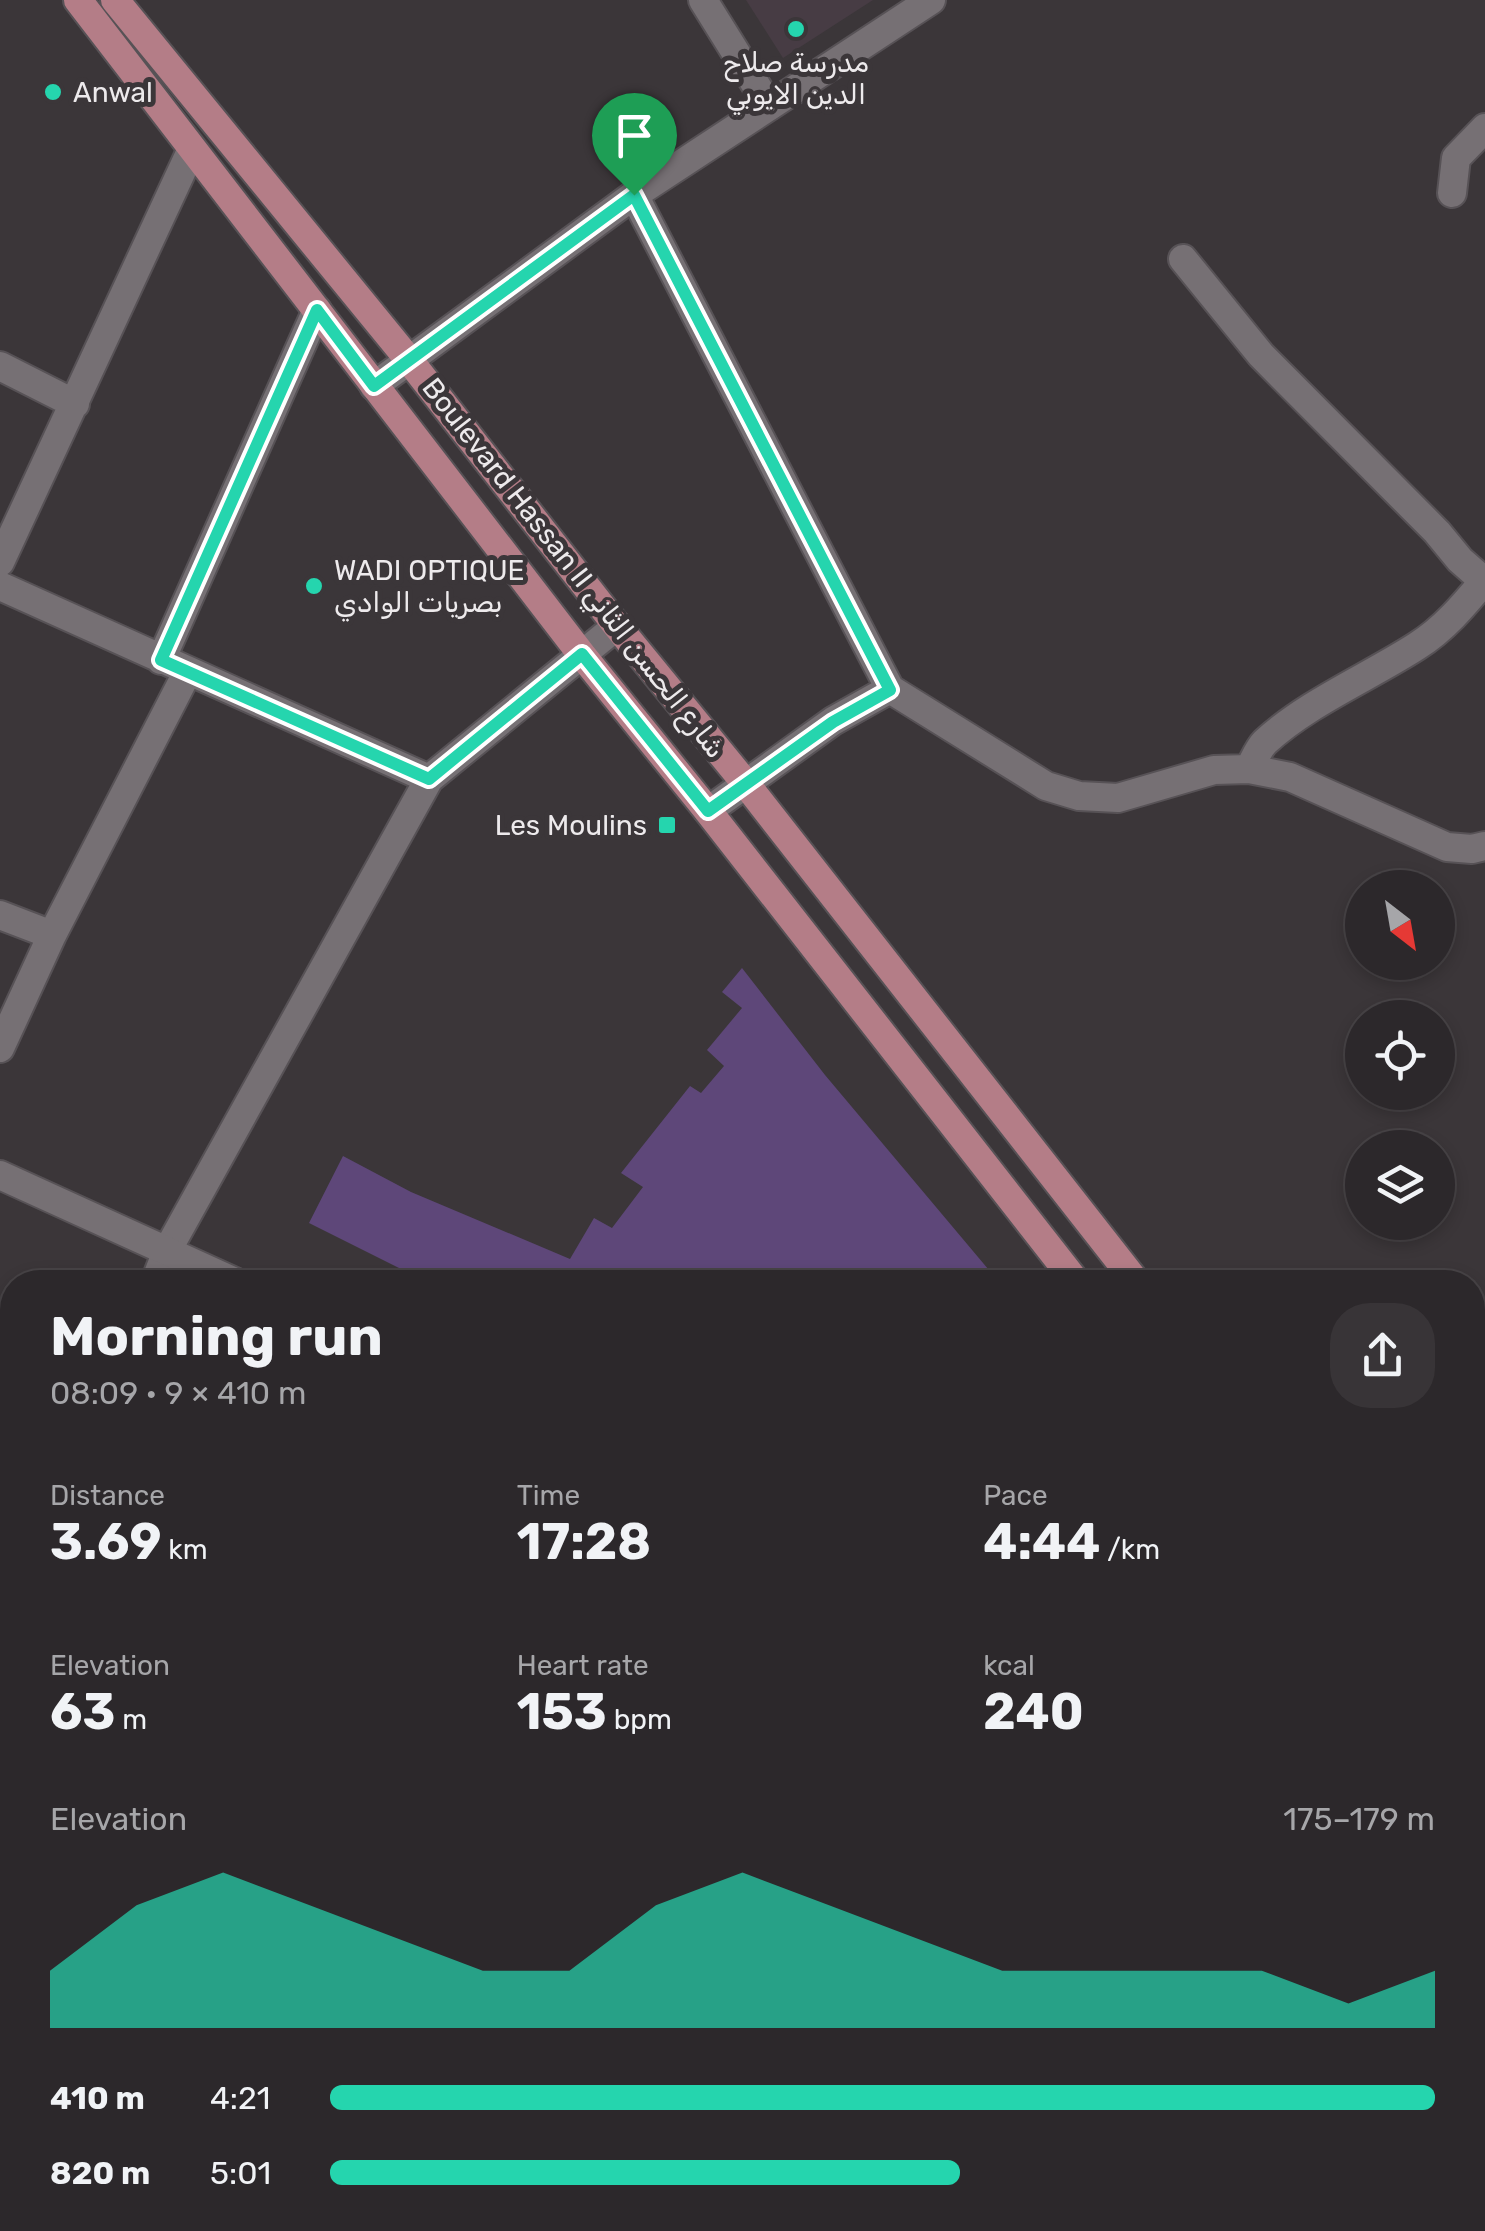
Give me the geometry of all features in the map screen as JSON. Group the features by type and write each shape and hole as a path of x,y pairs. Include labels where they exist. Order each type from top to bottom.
{"main road":[{"name":"Boulevard Hassan II شارع الحسن الثاني","path":"78,0 582,654 1067,1270"},
{"name":"Boulevard Hassan II شارع الحسن الثاني","path":"115,0 409,360 1127,1270"}],"street":[{"path":"703,0 769,106"},
{"path":"374,386 634,195 931,0"},
{"path":"1452,193 1456,158 1485,128"},
{"path":"0,562 192,149"},
{"path":"634,195 890,690 1046,786 1079,796 1118,798 1214,770 1249,768 1290,777 1447,847 1485,846"},
{"path":"1183,259 1261,356 1485,581 1454,617 1420,645 1356,680 1262,744 1249,768"},
{"path":"161,660 317,310"},
{"path":"0,366 76,404"},
{"path":"0,586 429,779"},
{"path":"160,1270 429,779 617,626"},
{"path":"0,1048 52,935 188,672"},
{"path":"708,811 833,722 890,690"},
{"path":"0,915 52,935"},
{"path":"0,1175 209,1270"}],"shaded area":[{"name":"مدرسة صلاح الدين الايوبي","path":"746,0 873,0 783,58"}],"building":[{"path":"742,968 825,1075 989,1270 403,1270 309,1223 343,1156 411,1192 570,1259 594,1218 612,1228 643,1187 621,1173 690,1086 701,1093 724,1066 707,1050 742,1008 722,992"}],"place":[{"name":"مدرسة صلاح الدين الايوبي","path":"796,29"},
{"name":"Anwal","path":"53,92"},
{"name":"WADI OPTIQUE بصريات الوادي","path":"314,586"},
{"name":"Les Moulins","path":"667,825"}],"route":[{"path":"634,195 890,690 833,722 708,811 582,654 429,779 161,660 317,310 374,386 634,195"}]}
